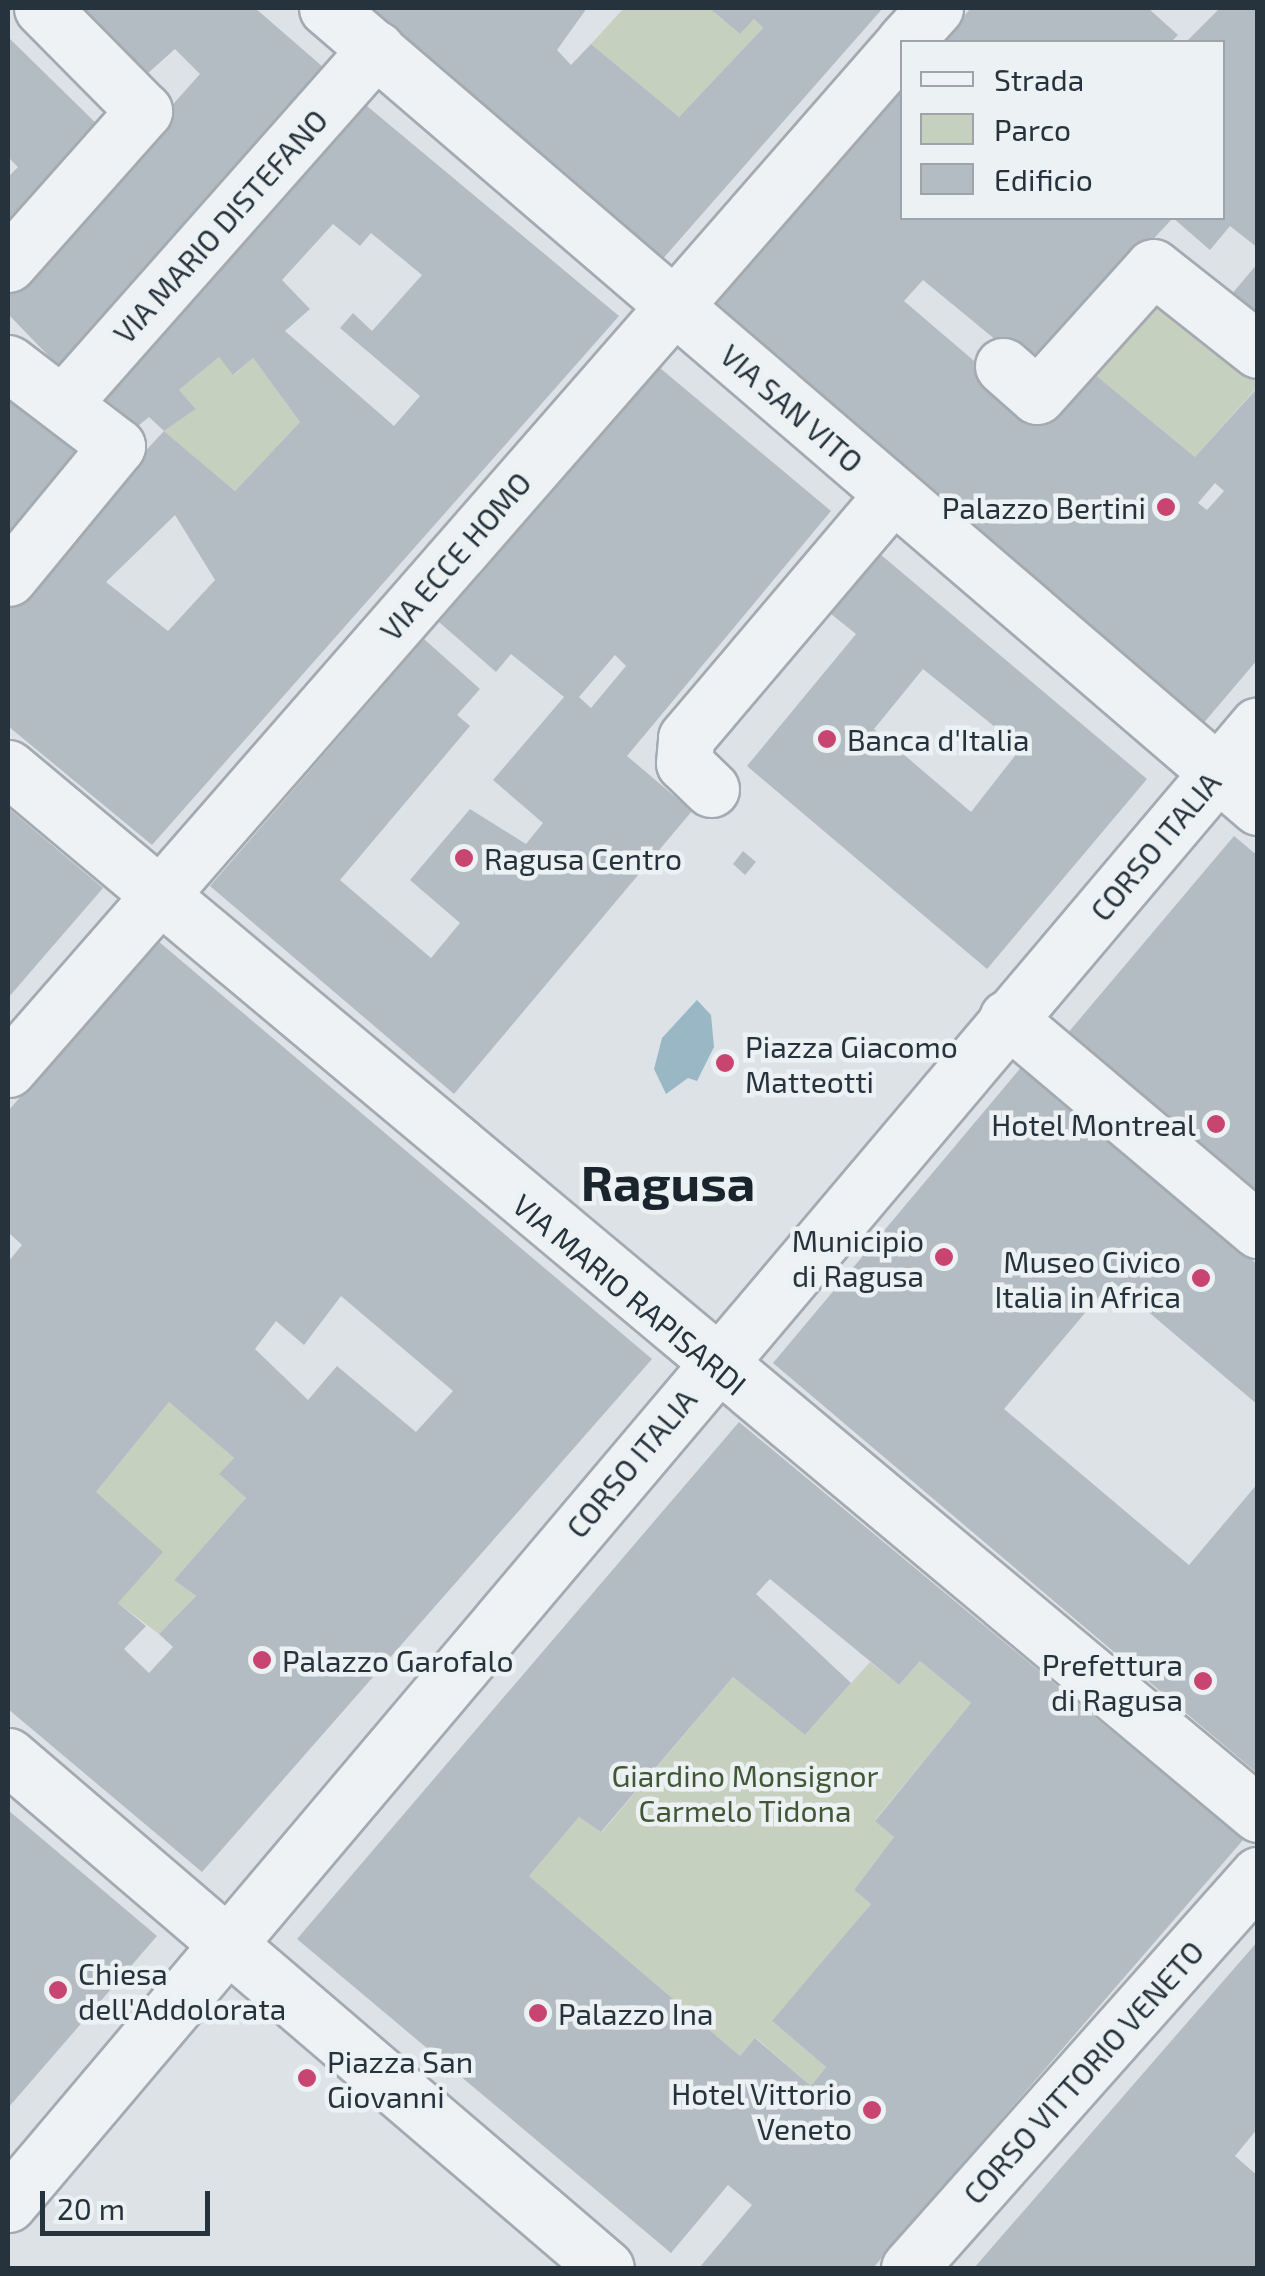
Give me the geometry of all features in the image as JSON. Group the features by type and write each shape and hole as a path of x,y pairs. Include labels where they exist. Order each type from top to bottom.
{"street":[{"path":"8,264 144,111 42,8"},
{"name":"VIA SAN VITO","path":"328,8 1258,807"},
{"name":"VIA ECCE HOMO","path":"908,40 936,8"},
{"name":"VIA ECCE HOMO","path":"8,1069 900,49"},
{"name":"VIA MARIO DISTEFANO","path":"63,403 376,50"},
{"path":"1003,366 1037,396 1153,267 1258,350"},
{"path":"8,363 117,446 8,578"},
{"path":"711,789 684,762 686,738 892,496"},
{"name":"CORSO ITALIA","path":"8,2204 226,1950 714,1364 1258,725"},
{"name":"VIA MARIO RAPISARDI","path":"8,768 714,1364 1258,1814"},
{"path":"1007,1018 1258,1230"},
{"path":"8,1756 226,1950 606,2268"},
{"name":"CORSO VITTORIO VENETO","path":"909,2268 1258,1875"}],"green space":[{"path":"624,8 709,8 740,34 754,19 763,28 679,117 591,44"},
{"path":"1162,282 1257,361 1257,387 1195,457 1087,368"},
{"path":"219,357 234,375 253,358 300,422 235,491 164,431 196,409 179,390"},
{"path":"169,1402 234,1458 220,1475 246,1498 174,1580 196,1596 159,1634 118,1603 96,1492"},
{"name":"Giardino Monsignor Carmelo Tidona","path":"920,1661 971,1703 875,1820 894,1837 854,1890 871,1904 773,2022 826,2067 811,2086 756,2038 740,2056 529,1876 579,1817 602,1832 733,1677 805,1735 870,1662 899,1685"}],"water":[{"path":"697,1000 711,1015 714,1047 697,1081 688,1078 666,1094 654,1069 662,1038"}],"building":[{"path":"63,8 255,8 330,73 66,374 8,314 8,289 200,74 175,49 137,83"},
{"path":"352,8 587,8 557,50 571,65 591,44 679,117 763,28 754,19 740,34 709,8 883,8 653,270"},
{"path":"971,8 1148,8 1178,35 1173,40 943,40"},
{"path":"1220,8 1258,8 1258,248 1230,226 1210,250 1175,220 1225,220 1225,40 1188,40"},
{"path":"8,37 104,131 8,251 8,177 18,167 8,157"},
{"path":"900,89 900,220 1171,220 1031,369 923,280 904,301 1042,419 1087,368 1195,457 1258,387 1258,659 1196,732 707,313","holes":["1215,483 1224,491 1207,510 1198,503"]},
{"path":"361,101 619,316 152,845 8,726 8,599 164,431 149,417 127,435 92,396","holes":["333,224 360,246 371,233 422,275 372,331 353,313 340,328 420,396 394,426 285,331 310,309 282,280","219,357 233,375 253,358 300,422 235,491 164,431 196,409 179,390","175,515 215,580 168,631 106,582"]},
{"path":"1258,263 1258,331 1225,302"},
{"path":"660,368 831,511 627,756 692,811 454,1094 210,886 424,639 480,689 457,715 470,726 340,880 431,958 460,923 410,880 470,809 526,844 543,823 493,780 564,697 511,654 496,672 439,622","holes":["615,655 626,666 591,708 579,697"]},
{"path":"8,387 92,445 8,550"},
{"name":"Banca d'Italia","path":"880,554 1147,779 987,969 747,766 856,634 831,614","holes":["923,669 1021,748 971,812 874,729"]},
{"path":"8,808 103,888 8,998"},
{"path":"1234,836 1258,856 1258,1193 1067,1034"},
{"path":"743,851 756,862 745,875 733,864"},
{"path":"158,941 652,1359 202,1872 8,1709 8,1262 22,1245 8,1232 8,1111","holes":["341,1296 453,1391 416,1432 337,1366 308,1400 255,1349 276,1321 304,1345","169,1402 234,1458 219,1474 246,1498 174,1580 196,1596 159,1634 173,1647 149,1673 124,1649 146,1626 118,1603 163,1552 96,1492"]},
{"path":"1023,1065 1258,1265 1258,1405 1112,1281 1004,1409 1189,1565 1258,1483 1258,1774 773,1363"},
{"path":"739,1422 1243,1840 873,2268 699,2268 752,2205 728,2185 671,2253 297,1939","holes":["770,1579 899,1685 920,1661 971,1703 875,1821 894,1837 854,1890 871,1904 772,2021 826,2067 811,2086 755,2038 740,2056 529,1876 579,1817 601,1832 733,1677 805,1735 851,1683 756,1594"]},
{"name":"Chiesa dell'Addolorata","path":"8,1810 157,1936 8,2108"},
{"path":"1258,1941 1258,2128 1235,2156 1258,2176 1258,2268 974,2268"}],"place":[{"name":"Palazzo Bertini","path":"1166,507"},
{"name":"Banca d'Italia","path":"827,739"},
{"name":"Ragusa Centro","path":"464,858"},
{"name":"Piazza Giacomo Matteotti","path":"725,1063"},
{"name":"Hotel Montreal","path":"1216,1124"},
{"name":"Municipio di Ragusa","path":"944,1257"},
{"name":"Museo Civico Italia in Africa","path":"1201,1278"},
{"name":"Palazzo Garofalo","path":"262,1660"},
{"name":"Prefettura di Ragusa","path":"1203,1681"},
{"name":"Chiesa dell'Addolorata","path":"58,1990"},
{"name":"Palazzo Ina","path":"538,2013"},
{"name":"Piazza San Giovanni","path":"307,2078"},
{"name":"Hotel Vittorio Veneto","path":"872,2110"}],"district":[{"name":"Ragusa","path":"668,1182"}]}
